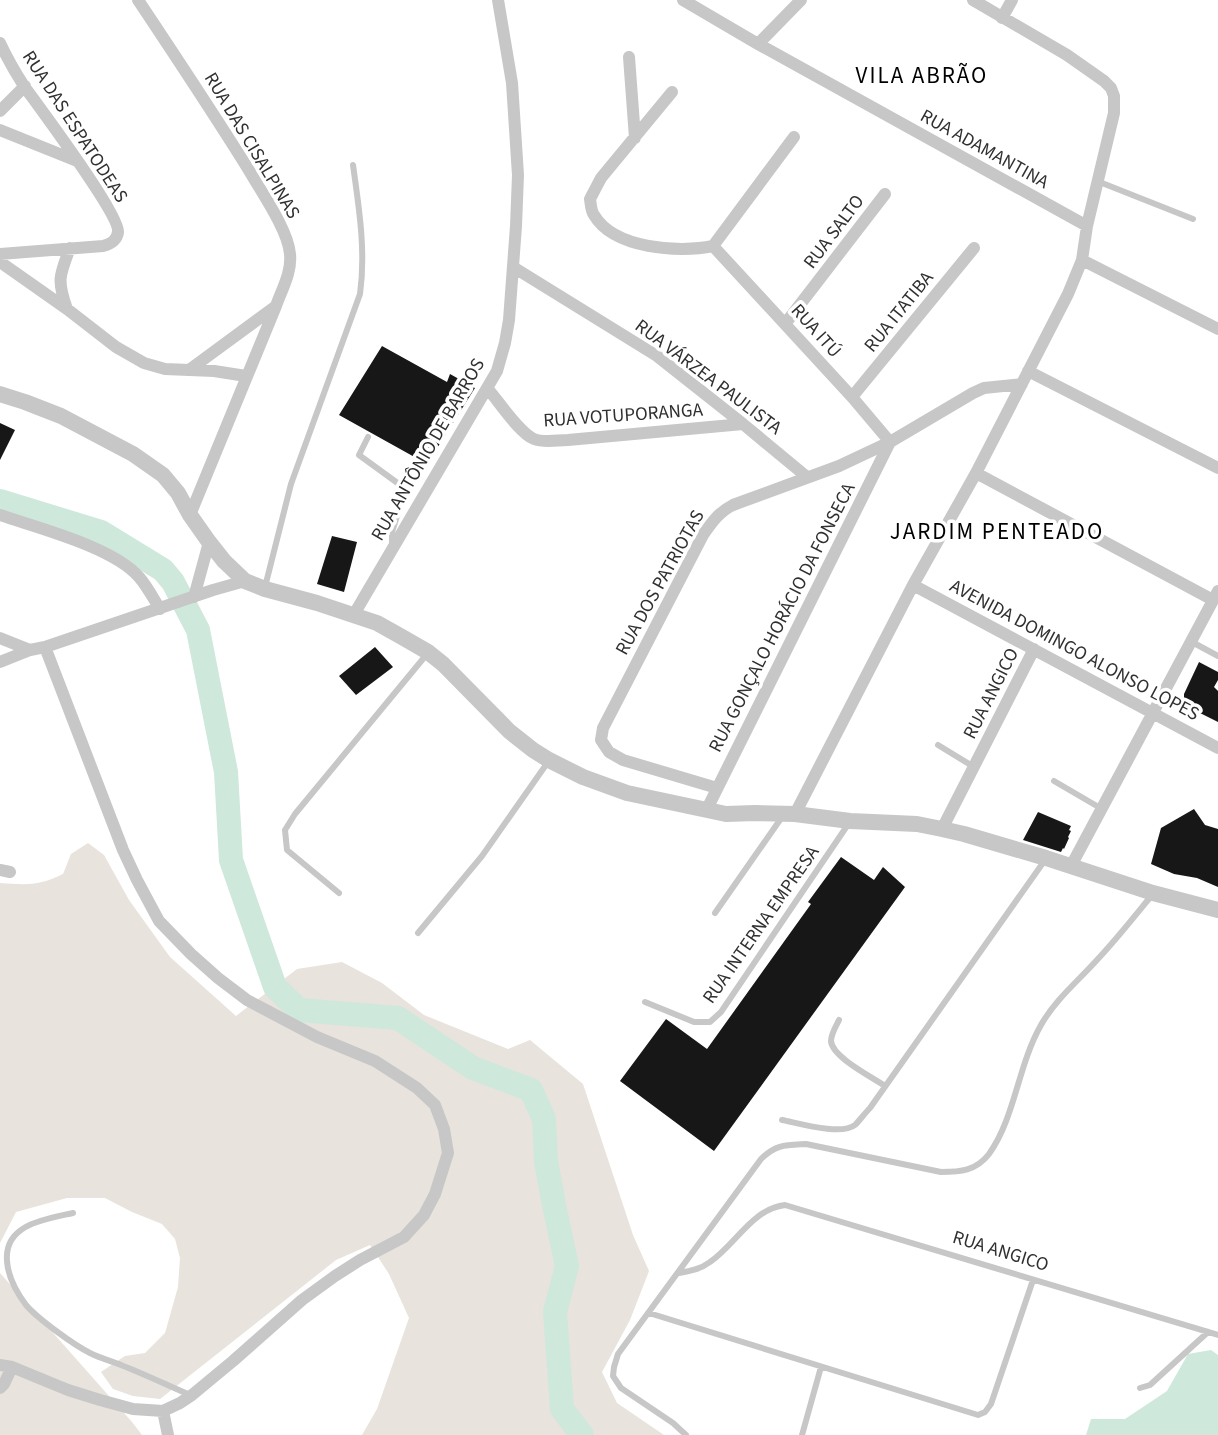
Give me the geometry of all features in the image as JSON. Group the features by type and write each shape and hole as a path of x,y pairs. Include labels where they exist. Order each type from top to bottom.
{"street":[{"name":"RUA DAS CISALPINAS","path":"138,0 208,104 262,192 290,250 288,273 276,306 190,515"},
{"name":"RUA ANTÔNIO DE BARROS","path":"353,616 497,371 505,343 513,267 517,175 512,83 498,0"},
{"name":"RUA ADAMANTINA","path":"683,0 1087,226"},
{"path":"758,44 801,0"},
{"path":"790,814 976,473 1068,294 1082,260 1087,226 1114,113 1111,88 1068,55 973,0"},
{"path":"1002,18 1012,0"},
{"name":"RUA DAS ESPATODEAS","path":"0,43 25,86 115,221 118,230 116,239 110,243 0,254"},
{"path":"629,57 635,138"},
{"path":"0,111 25,86"},
{"path":"672,92 601,178 590,199 593,214 601,225 618,236 639,244 676,250 713,246 794,137"},
{"path":"0,130 77,161"},
{"name":"RUA SALTO","path":"785,324 885,194"},
{"name":"RUA ITÚ","path":"713,246 890,442"},
{"path":"67,309 59,282 70,248"},
{"name":"RUA ITATIBA","path":"852,397 974,248"},
{"path":"1082,260 1218,329"},
{"path":"0,262 116,347 144,363 165,369 214,371 246,376"},
{"name":"RUA VÁRZEA PAULISTA","path":"513,267 657,356 807,477"},
{"path":"189,370 276,306"},
{"path":"1028,371 1218,468"},
{"name":"RUA DOS PATRIOTAS","path":"716,788 622,760 609,752 601,740 603,728 711,523 720,512 733,505 839,466 890,442 984,388 1022,384"},
{"name":"RUA VOTUPORANGA","path":"487,388 524,433 545,441 743,424"},
{"path":"0,394 61,416 134,454 163,475 178,493 209,542 245,581 377,623 428,652 533,750 583,777 627,793 726,814 790,814 850,821 917,824 942,829 1218,910"},
{"name":"RUA GONÇALO HORÁCIO DA FONSECA","path":"707,809 890,442"},
{"path":"976,473 1216,596 1071,866"},
{"path":"0,515 81,543 122,562 165,607"},
{"path":"192,597 209,542"},
{"path":"0,662 245,581"},
{"name":"AVENIDA DOMINGO ALONSO LOPES","path":"913,585 1218,748"},
{"path":"0,638 30,650"},
{"path":"0,1388 4,1384 6,1366 100,1401 133,1409 163,1410 192,1395 302,1300 343,1270 404,1237 424,1215 435,1194 448,1153 444,1129 435,1105 417,1088 375,1061 317,1037 247,1000 191,954 159,920 123,850 45,648"},
{"name":"RUA ANGICO","path":"942,829 1034,649"},
{"path":"163,1410 168,1435"}],"lane":[{"path":"265,589 292,484 360,294 362,229 353,165"},
{"path":"1097,181 1193,219"},
{"path":"368,437 359,455 405,490 392,531 392,549"},
{"path":"1191,642 1218,656"},
{"path":"339,893 287,850 285,830 295,814 428,652"},
{"path":"937,745 974,767"},
{"path":"418,933 482,856 549,761"},
{"path":"1054,781 1102,809"},
{"path":"715,913 790,814"},
{"name":"RUA INTERNA EMPRESA","path":"645,1002 694,1022 710,1022 721,1012 850,821"},
{"path":"782,1120 825,1128 853,1127 870,1108 1046,858"},
{"path":"686,1435 673,1423 621,1388 613,1376 614,1367 618,1354 761,1158 772,1149 806,1144 941,1172 961,1172 977,1166 988,1155 998,1138 1030,1045 1042,1023 1059,998 1097,960 1153,893"},
{"path":"839,1020 831,1038 833,1047 842,1058 885,1086"},
{"name":"RUA ANGICO","path":"679,1273 710,1263 764,1212 774,1206 785,1205 1218,1335"},
{"path":"73,1213 43,1219 21,1229 12,1238 7,1250 7,1264 16,1289 28,1307 67,1339 90,1353 192,1395"},
{"path":"649,1313 978,1415 985,1412 991,1404 1033,1280"},
{"path":"1140,1388 1150,1385 1208,1332"},
{"path":"802,1435 821,1367"}],"shaded area":[{"path":"88,843 104,855 129,900 170,957 236,1016 297,969 342,962 382,983 424,1015 508,1049 530,1040 583,1084 633,1235 649,1271 630,1320 602,1372 617,1403 664,1435 362,1435 377,1409 409,1318 389,1274 370,1245 336,1260 160,1399 133,1396 113,1389 101,1372 125,1356 145,1353 165,1333 178,1287 180,1258 175,1239 162,1224 105,1198 67,1198 16,1212 0,1243 0,883 33,884 55,878 63,874 71,854"},
{"path":"0,1273 132,1422 142,1435 0,1435"},
{"path":"1211,1350 1218,1355 1218,1435 1086,1435 1091,1419 1125,1419 1167,1391 1188,1354"}],"building":[{"path":"382,346 447,382 450,374 475,388 427,464 339,415"},
{"path":"0,423 15,430 0,460"},
{"path":"332,536 357,542 344,592 317,584"},
{"path":"375,647 393,667 356,695 339,676"},
{"path":"1199,662 1218,672 1214,687 1218,691 1218,722 1188,707 1184,698"},
{"path":"1194,809 1205,825 1218,829 1218,887 1151,864 1161,828"},
{"path":"1038,812 1071,826 1069,838 1061,852 1023,840"},
{"path":"841,857 874,880 883,867 905,887 714,1151 620,1081 666,1019 707,1049 811,904 808,902"}],"waterway":[{"path":"0,501 101,532 163,570 173,582 198,630 226,772 231,860 275,987 299,1010 398,1018 473,1068 531,1090 544,1119 546,1161 567,1266 555,1312 562,1409 582,1435"}],"district":[{"name":"VILA ABRÃO","path":"922,75"},
{"name":"JARDIM PENTEADO","path":"997,531"}]}
